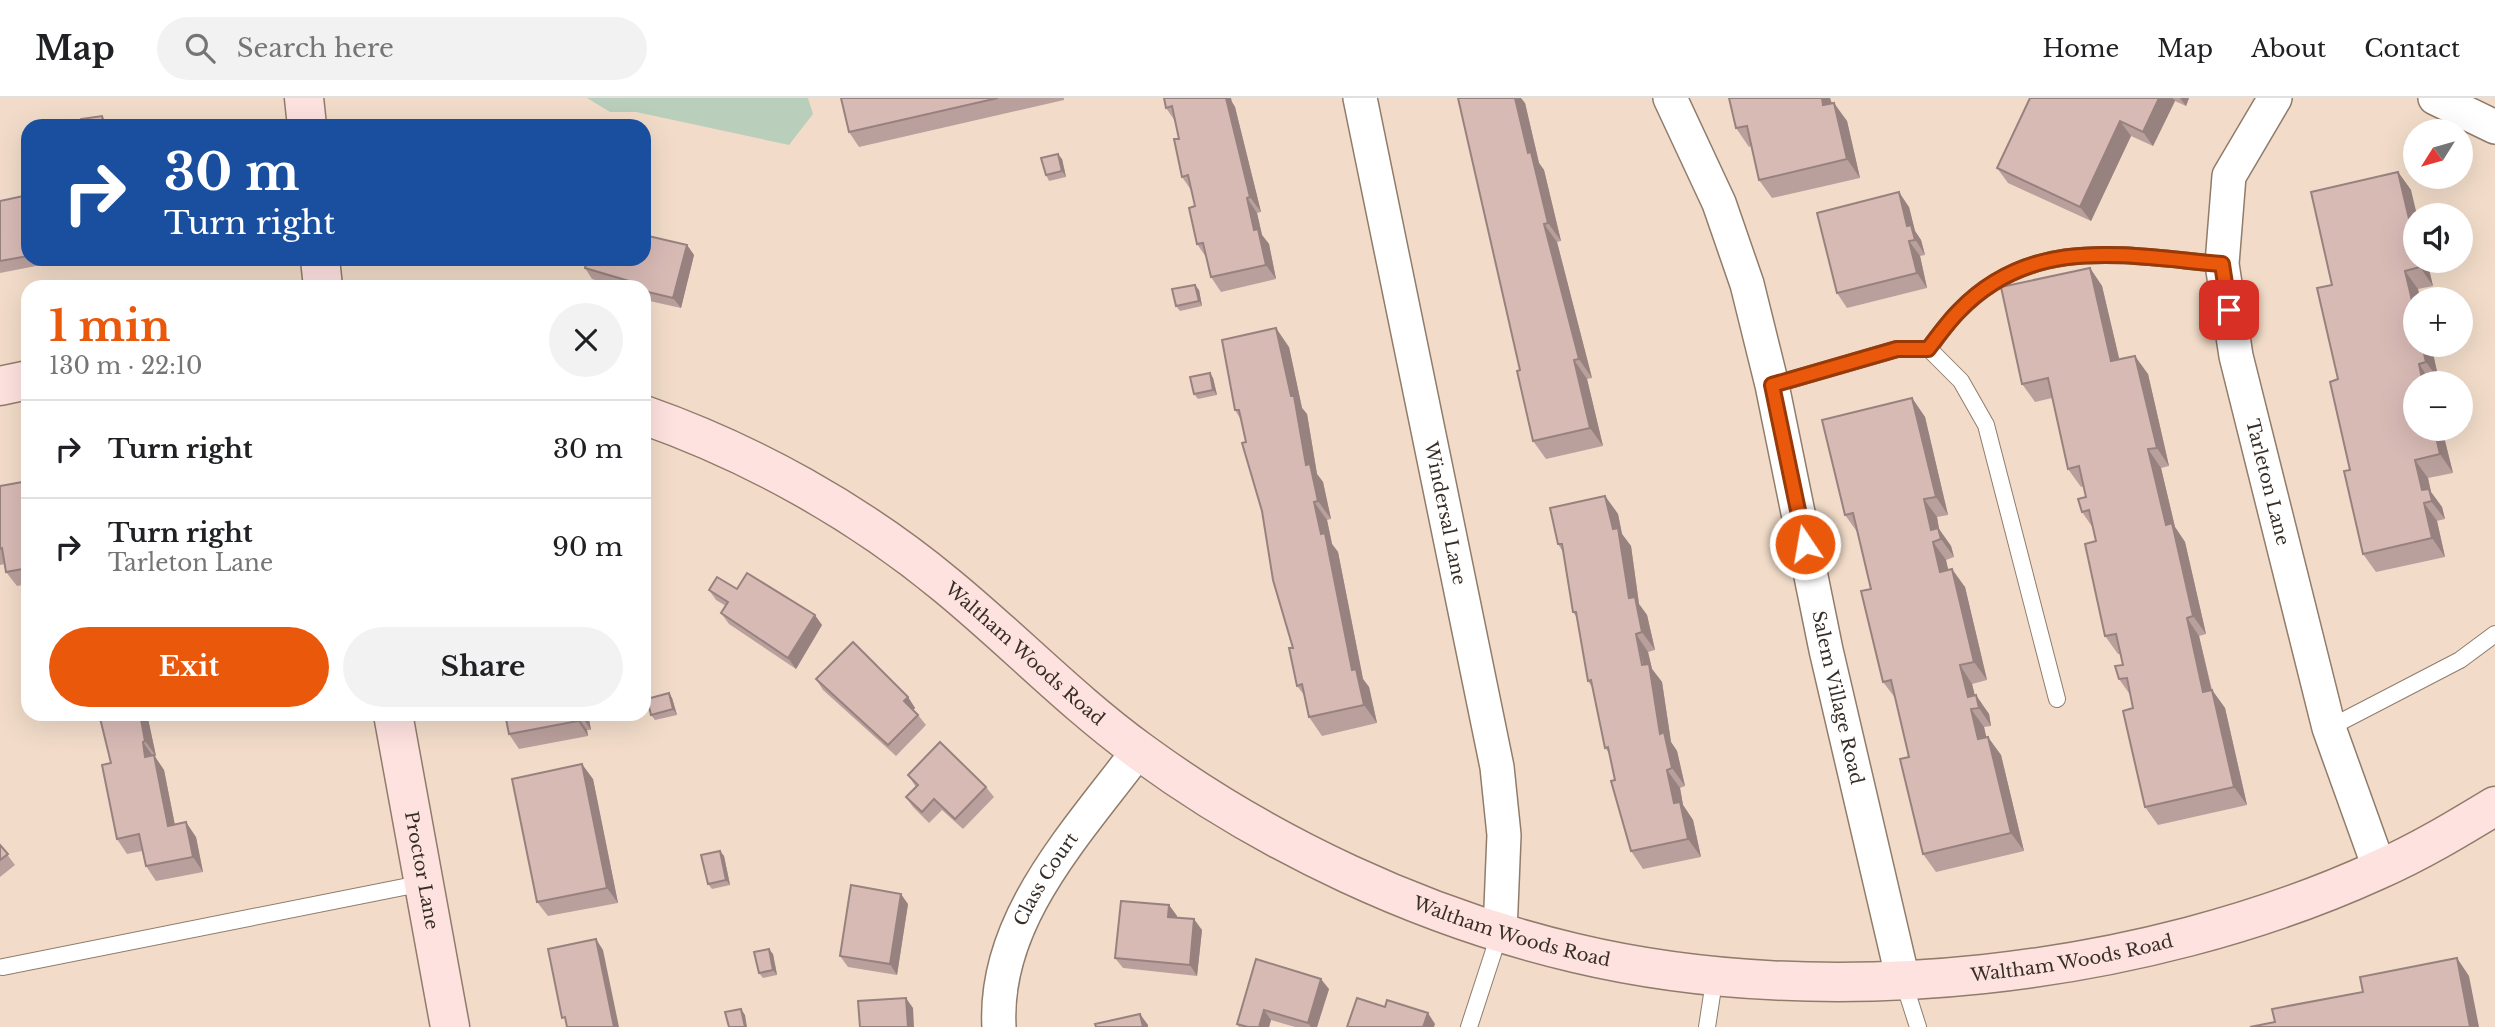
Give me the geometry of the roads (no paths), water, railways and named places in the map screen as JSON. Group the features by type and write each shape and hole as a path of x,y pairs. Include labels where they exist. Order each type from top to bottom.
{"street":[{"path":"304,98 306,119"},
{"name":"Windersal Lane","path":"1360,98 1497,767 1504,835 1500,932"},
{"name":"Salem Village Road","path":"1670,98 1719,203 1747,284 1772,385 1826,650 1903,980"},
{"name":"Tarleton Lane","path":"2275,98 2230,176 2222,264 2236,356 2329,728 2379,870"},
{"path":"2435,98 2495,127"},
{"path":"0,386 21,382"},
{"name":"Waltham Woods Road","path":"651,418 755,463 822,498 889,541 944,582 1139,751 1199,791 1338,869 1413,901 1500,932 1576,954 1715,975 1805,981 1903,980 2052,966 2136,948 2295,904 2379,870 2495,806"},
{"name":"Proctor Lane","path":"394,721 450,1027"},
{"name":"Class Court","path":"999,1027 998,998 1012,936 1055,861 1139,751"}],"lane":[{"path":"1928,349 1959,310 1992,284 2031,262 2077,254 2222,264"},
{"path":"1772,385 1897,349 1928,349 1961,381 1986,425 2057,699"},
{"path":"2329,728 2460,660 2495,634"},
{"path":"3,967 424,883"},
{"path":"1469,1027 1500,932"},
{"path":"1707,1027 1715,975"},
{"path":"1903,980 1918,1027"}]}
